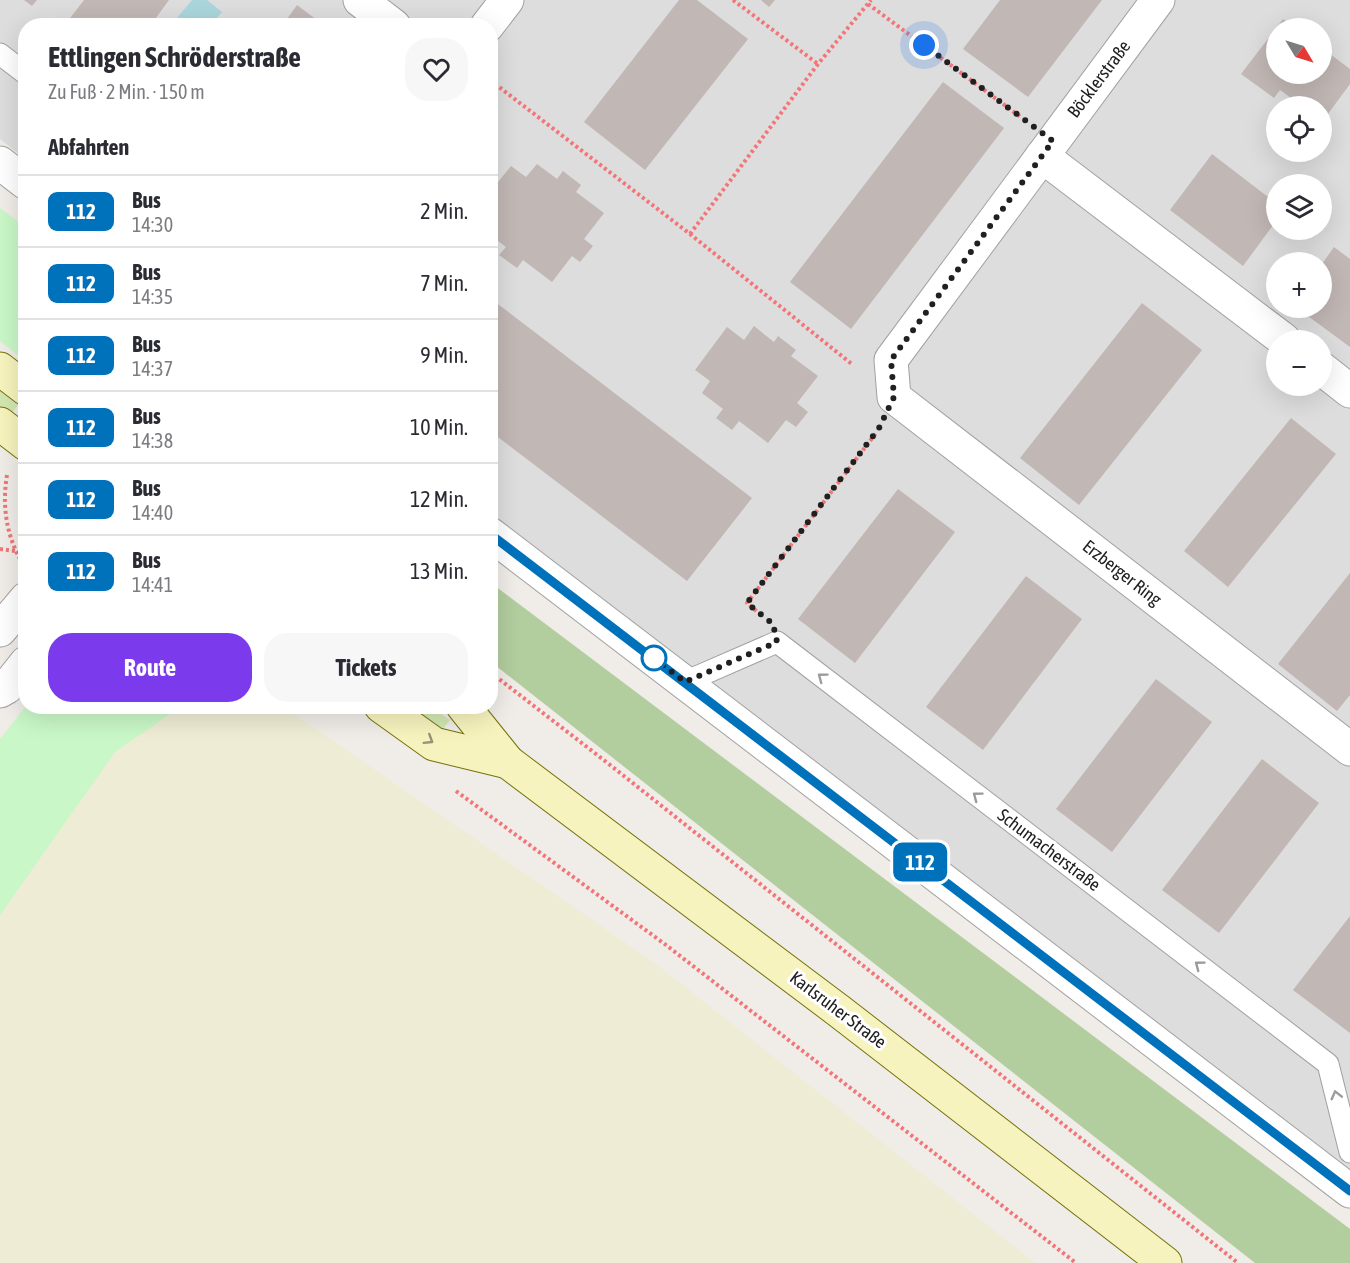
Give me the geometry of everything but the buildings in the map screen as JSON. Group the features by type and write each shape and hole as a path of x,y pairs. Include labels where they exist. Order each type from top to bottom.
{"main road":[{"path":"0,369 18,383"},
{"name":"Karlsruher Straße","path":"392,714 434,744 508,762"},
{"name":"Karlsruher Straße","path":"469,714 508,762 840,1011 1165,1263"}],"street":[{"path":"493,18 507,0"},
{"name":"Böcklerstraße","path":"894,397 891,360 1158,0"},
{"path":"1048,149 1272,330"},
{"path":"0,163 18,177"},
{"path":"1332,377 1350,391"},
{"name":"Erzberger Ring","path":"894,397 1350,749"},
{"path":"498,540 1350,1191"},
{"path":"0,630 18,609"},
{"path":"0,692 18,673"}],"lane":[{"path":"0,54 18,68"},
{"path":"685,682 777,642"},
{"name":"Schumacherstraße","path":"777,642 1328,1064 1350,1152"}],"path":[{"path":"733,0 818,64"},
{"path":"690,234 818,64 870,2 1048,149"},
{"path":"498,86 690,234 894,397 879,428 747,603 773,624 777,642"},
{"path":"15,435 4,493 6,523 18,556"},
{"path":"0,549 15,551"},
{"path":"498,678 605,760 1238,1263"},
{"path":"447,784 666,945 1076,1263"}],"shaded area":[{"path":"0,0 1350,0 1350,1175 498,523 498,18 18,18 18,153 0,139"},
{"path":"169,714 294,714 656,964 1035,1263 0,1263 0,915 115,752"}],"green space":[{"path":"0,208 18,222 18,355 0,341"},
{"path":"0,391 18,405 8,419 0,412"},
{"path":"498,588 1350,1229 1350,1263 1255,1263 498,668"},
{"path":"20,714 170,714 115,752 0,915 0,739"},
{"path":"420,714 441,714 450,720 443,729"}],"water":[{"path":"192,0 207,0 222,12 217,18 177,18"}],"bus line":[{"name":"112","path":"498,540 1350,1191"}],"route":[{"path":"654,658 650,655 685,682 777,642 773,624 747,603 879,428 894,397 891,360 1053,141 924,45"}]}
